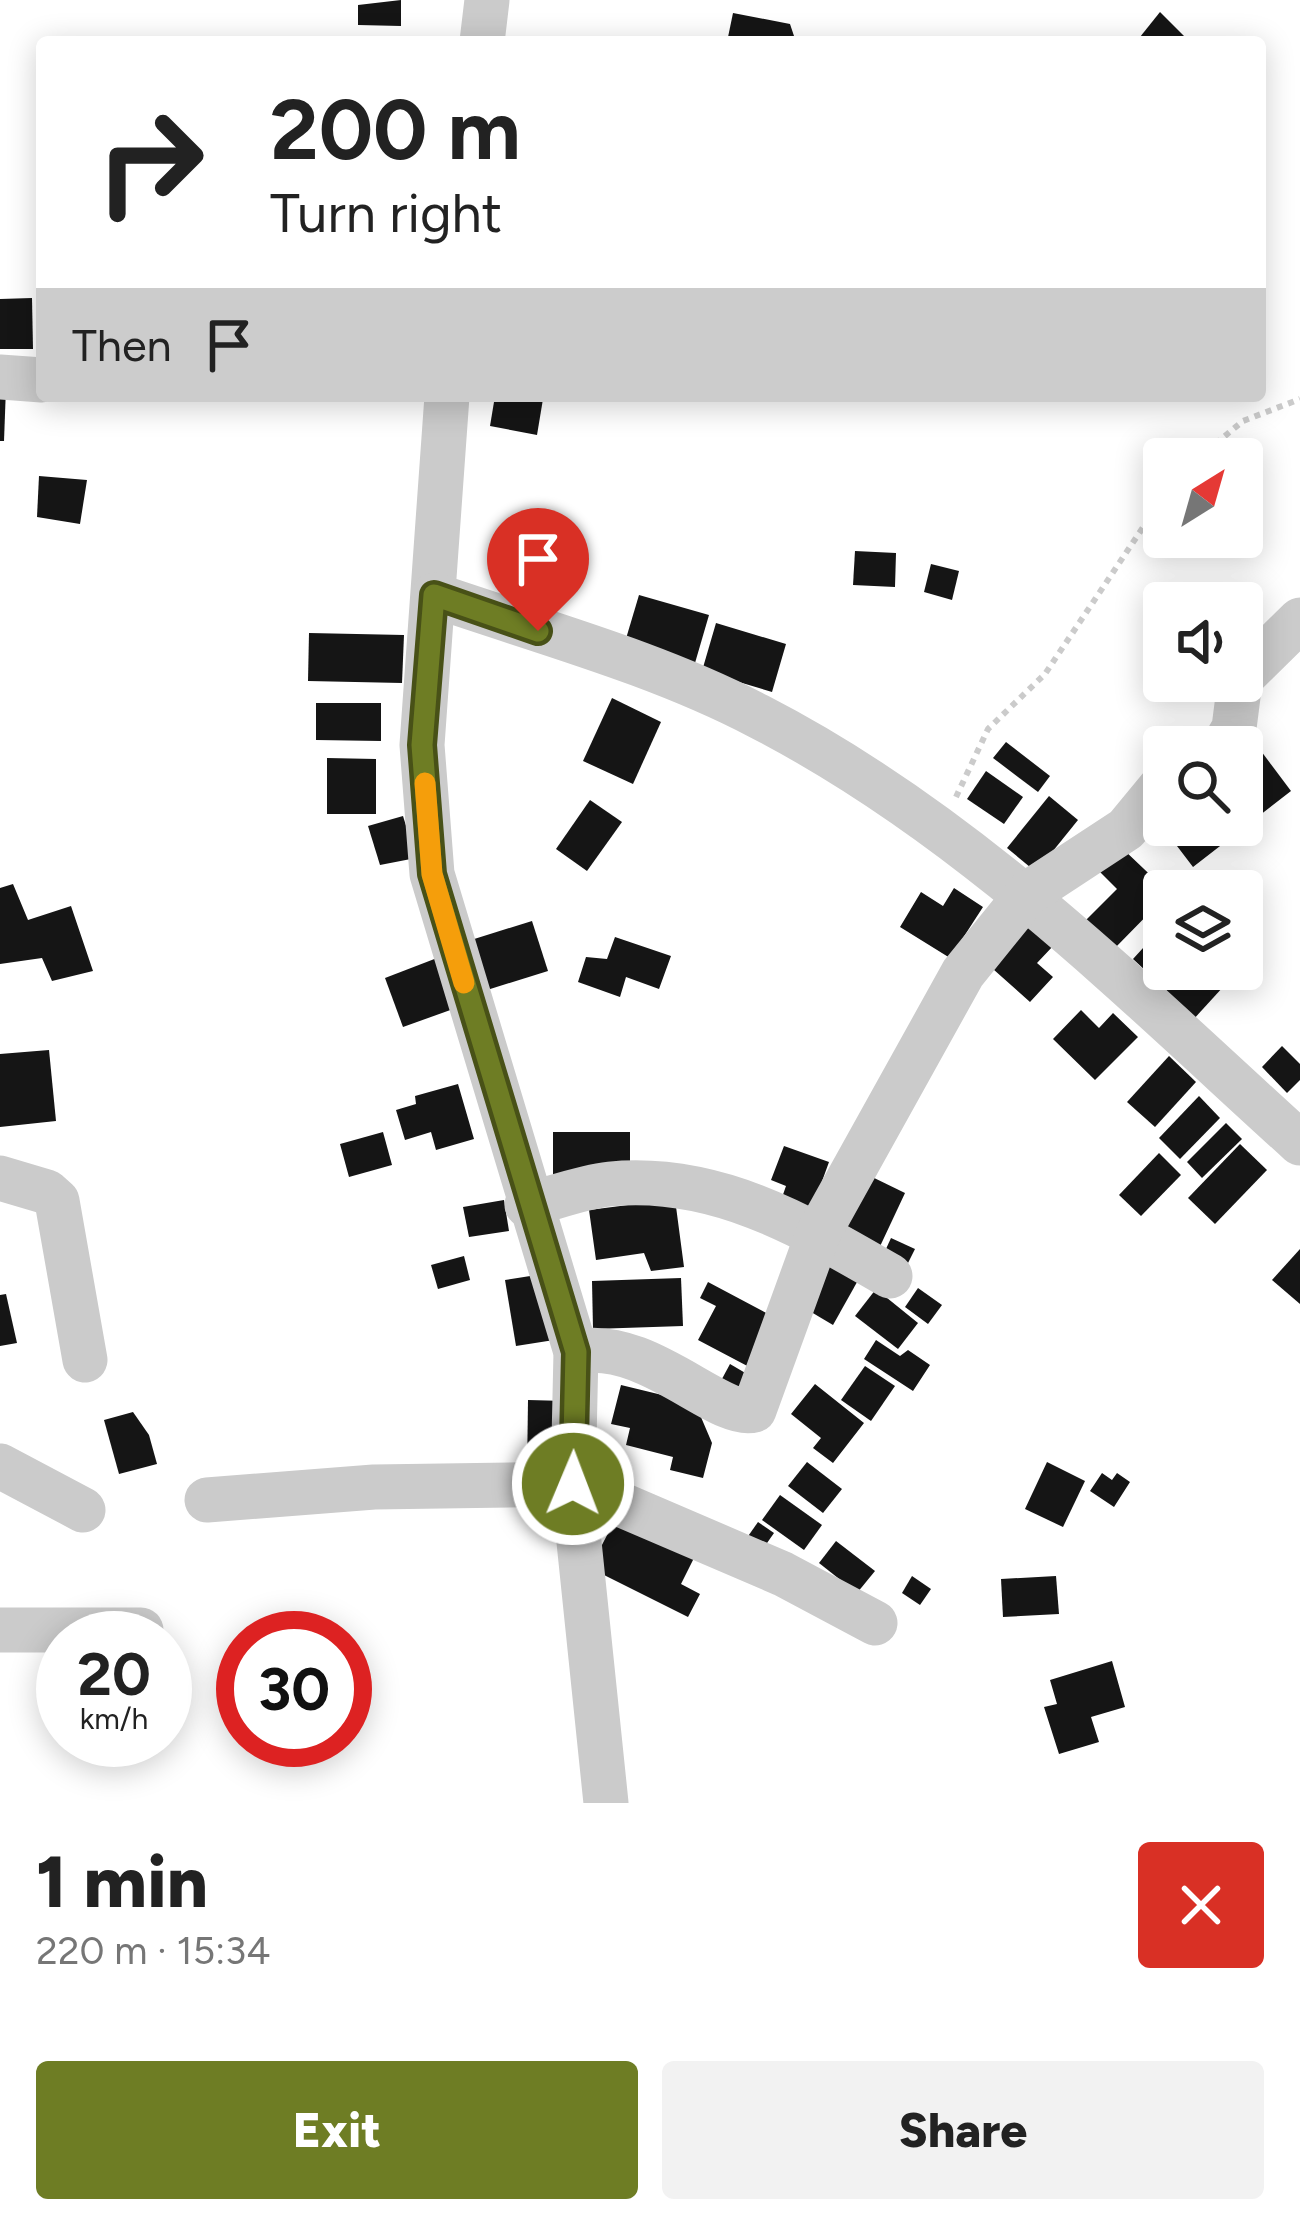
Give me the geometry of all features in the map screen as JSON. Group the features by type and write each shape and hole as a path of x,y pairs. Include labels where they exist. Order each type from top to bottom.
{"street":[{"path":"483,36 487,0"},
{"path":"0,377 36,380"},
{"path":"447,402 422,745 432,874 527,1205 576,1352 573,1484 605,1803"},
{"path":"434,595 754,714 942,827 1027,894 1300,1143"},
{"path":"1263,657 1300,620"},
{"path":"576,1352 596,1348 635,1355 749,1413 764,1395 793,1294 818,1234 963,973 1027,894 1126,829 1143,808"},
{"path":"0,1178 57,1201 85,1360"},
{"path":"527,1205 607,1184 701,1188 751,1203 818,1234 890,1276"},
{"path":"0,1466 83,1510"},
{"path":"207,1500 374,1487 573,1484 783,1574 875,1623"},
{"path":"0,1630 36,1630"}],"path":[{"path":"1222,438 1243,421 1300,399"},
{"path":"942,827 988,729 1045,674 1143,527"}],"building":[{"path":"401,0 401,26 358,25 358,5"},
{"path":"1160,12 1184,36 1141,36"},
{"path":"733,13 790,24 794,36 728,36"},
{"path":"32,298 33,349 0,349 0,299"},
{"path":"0,387 6,387 4,441 0,441"},
{"path":"494,402 542,402 537,435 490,426"},
{"path":"39,476 87,480 80,524 37,517"},
{"path":"855,551 896,553 895,587 853,585"},
{"path":"931,564 959,571 952,600 924,592"},
{"path":"639,595 709,615 695,663 625,642"},
{"path":"716,623 786,644 772,692 702,671"},
{"path":"309,633 404,635 402,683 308,681"},
{"path":"612,698 661,722 633,784 583,761"},
{"path":"316,703 381,703 381,741 316,740"},
{"path":"1006,742 1050,776 1038,792 993,758"},
{"path":"1263,754 1291,791 1263,813"},
{"path":"327,758 376,759 376,814 327,814"},
{"path":"986,771 1023,797 1004,824 967,799"},
{"path":"1049,796 1078,820 1036,872 1007,848"},
{"path":"590,800 622,822 587,871 556,849"},
{"path":"403,816 416,858 380,865 368,826"},
{"path":"1177,846 1220,846 1193,867"},
{"path":"1123,849 1145,870 1143,919 1114,949 1085,921 1117,889 1100,872"},
{"path":"13,884 28,920 71,906 93,971 52,981 42,958 0,964 0,888"},
{"path":"954,888 983,907 950,958 900,927 921,892 943,906"},
{"path":"1024,917 1054,945 1037,963 1053,977 1030,1002 984,961"},
{"path":"532,921 548,971 487,990 471,940"},
{"path":"615,937 671,956 659,989 626,977 620,997 578,982 586,957 607,959"},
{"path":"1143,948 1143,968 1133,959"},
{"path":"437,958 456,1008 403,1027 385,978"},
{"path":"1167,990 1220,990 1192,1021 1163,994"},
{"path":"1081,1010 1099,1028 1113,1013 1138,1037 1095,1080 1053,1039"},
{"path":"1282,1046 1300,1064 1300,1080 1287,1093 1262,1067"},
{"path":"49,1050 56,1121 0,1127 0,1054"},
{"path":"1169,1056 1196,1082 1155,1127 1127,1102"},
{"path":"458,1084 474,1139 436,1150 431,1132 405,1140 396,1110 416,1104 415,1096"},
{"path":"1199,1096 1220,1118 1180,1159 1159,1138"},
{"path":"1226,1123 1242,1139 1202,1178 1187,1162"},
{"path":"383,1132 392,1165 349,1177 340,1144"},
{"path":"553,1132 630,1132 630,1175 553,1176"},
{"path":"1240,1144 1267,1170 1215,1224 1188,1198"},
{"path":"784,1146 829,1162 808,1220 778,1209 786,1186 771,1180"},
{"path":"1159,1153 1181,1175 1141,1216 1119,1195"},
{"path":"866,1174 905,1193 875,1257 835,1238"},
{"path":"675,1199 684,1267 651,1271 644,1253 596,1260 589,1210"},
{"path":"504,1200 509,1231 469,1237 463,1207"},
{"path":"891,1238 915,1249 903,1273 880,1262"},
{"path":"1300,1249 1300,1304 1272,1280"},
{"path":"464,1256 470,1280 438,1289 431,1265"},
{"path":"829,1257 861,1275 833,1325 801,1306"},
{"path":"543,1274 554,1340 516,1346 505,1280"},
{"path":"681,1278 683,1326 593,1329 592,1281"},
{"path":"708,1282 772,1316 753,1369 698,1340 716,1306 700,1298"},
{"path":"918,1288 942,1305 928,1324 905,1307"},
{"path":"876,1289 918,1323 898,1349 855,1316"},
{"path":"6,1294 17,1343 0,1346 0,1295"},
{"path":"876,1340 900,1356 908,1350 930,1365 913,1391 864,1359"},
{"path":"730,1364 759,1381 745,1406 716,1390"},
{"path":"865,1366 895,1386 871,1421 841,1400"},
{"path":"815,1384 864,1423 833,1463 813,1448 821,1438 791,1414"},
{"path":"621,1385 695,1403 712,1443 703,1478 670,1470 673,1457 626,1445 630,1428 611,1424"},
{"path":"528,1400 566,1401 564,1475 527,1473"},
{"path":"133,1412 149,1435 157,1464 119,1474 104,1420"},
{"path":"807,1462 842,1489 823,1513 788,1486"},
{"path":"1047,1462 1085,1481 1063,1527 1025,1509"},
{"path":"1102,1473 1112,1480 1117,1473 1130,1482 1114,1507 1090,1491"},
{"path":"780,1495 822,1525 804,1550 762,1520"},
{"path":"618,1514 696,1554 681,1584 700,1594 688,1617 590,1568"},
{"path":"758,1522 774,1533 760,1553 744,1542"},
{"path":"836,1541 875,1571 857,1593 819,1563"},
{"path":"912,1576 931,1589 920,1605 902,1593"},
{"path":"1056,1576 1059,1614 1003,1617 1001,1579"},
{"path":"1112,1661 1125,1707 1091,1717 1099,1742 1059,1754 1044,1707 1057,1704 1050,1680"}],"slow traffic":[{"path":"425,783 432,874 464,983"}],"route":[{"path":"538,631 434,595 422,745 432,874 527,1205 576,1352 573,1484"}]}
